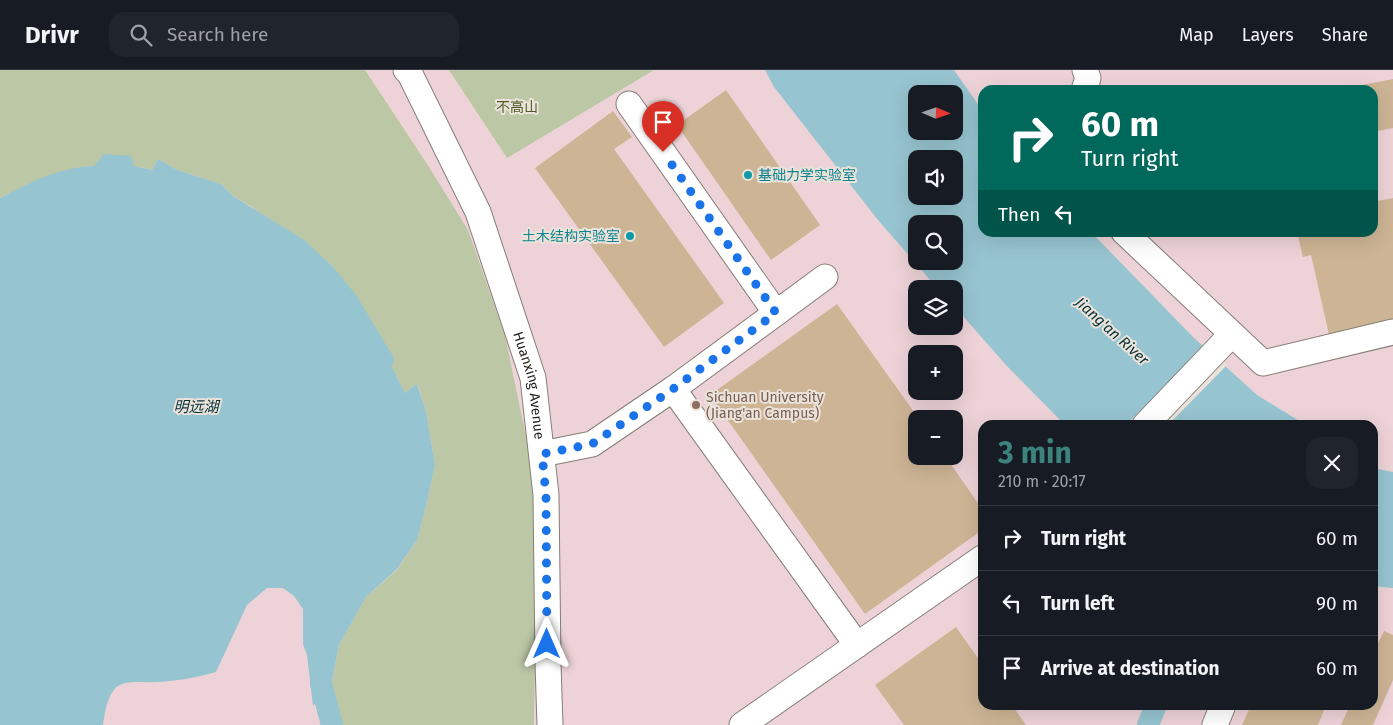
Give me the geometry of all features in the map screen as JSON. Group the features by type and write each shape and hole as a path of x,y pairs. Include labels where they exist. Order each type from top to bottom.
{"street":[{"name":"Huanxing Avenue","path":"406,70 410,74 478,212 533,378 546,495 550,725"},
{"path":"1085,70 1088,78 1086,85"},
{"path":"629,104 776,313"},
{"path":"1129,237 1263,363 1393,332"},
{"path":"542,454 592,444 673,389 826,277"},
{"path":"1150,420 1232,334"},
{"path":"673,389 857,645"},
{"path":"742,725 978,561"},
{"path":"1215,725 1221,710"}],"shaded area":[{"name":"Sichuan University (Jiang'an Campus)","path":"0,70 1393,70 1393,725 0,725"}],"green space":[{"path":"0,70 365,70 468,230 505,336 528,446 537,537 534,725 343,725 331,686 339,645 366,597 397,570 417,540 426,506 435,465 426,411 418,385 405,393 392,367 252,207 233,196 221,184 177,170 158,159 152,170 112,165 73,169 37,181 0,198"},
{"name":"不高山","path":"449,70 654,70 507,158"}],"water":[{"name":"Jiang'an River","path":"765,70 954,70 978,104 978,237 1096,237 1193,337 1257,395 1298,420 1060,420 1006,365 963,316 963,280 930,280 921,270 963,270 963,215 908,215 908,254 878,220 774,87"},
{"name":"明远湖","path":"104,154 131,156 134,166 152,170 158,159 177,170 221,184 233,196 304,240 334,268 356,295 394,358 392,367 405,393 417,384 426,411 435,465 417,540 397,569 366,597 339,645 331,686 313,706 307,655 303,644 303,609 294,596 283,588 267,588 247,605 216,672 179,680 132,682 120,685 111,694 103,725 0,725 0,198 57,173 69,169 94,166"},
{"path":"1378,469 1393,472 1393,588 1378,586"}],"pier":[{"path":"1205,345 1227,365 1173,420 1131,420"}],"building":[{"path":"1393,79 1393,128 1378,131 1378,85 1362,85"},
{"name":"基础力学实验室","path":"726,90 820,225 771,260 677,125"},
{"name":"土木结构实验室","path":"613,111 632,137 614,149 724,303 664,347 535,168"},
{"path":"1393,198 1393,324 1330,339 1311,255 1303,257 1298,237 1378,237 1378,201"},
{"path":"837,304 913,410 908,410 908,465 951,465 978,503 978,533 865,614 710,395"},
{"path":"956,627 978,658 978,710 1016,710 1026,725 904,725 875,685"},
{"path":"1384,631 1393,635 1393,680 1373,725 1341,725 1348,710 1378,710 1378,644"},
{"path":"1249,710 1324,710 1318,725 1242,725"}],"waterway":[{"path":"321,684 332,725"},
{"path":"1148,725 1154,710"}],"place":[{"name":"基础力学实验室","path":"748,175"},
{"name":"土木结构实验室","path":"630,236"},
{"name":"Sichuan University (Jiang'an Campus)","path":"696,405"}],"route":[{"path":"547,644 546,495 542,454 592,444 673,389 776,313 663,152"}]}
